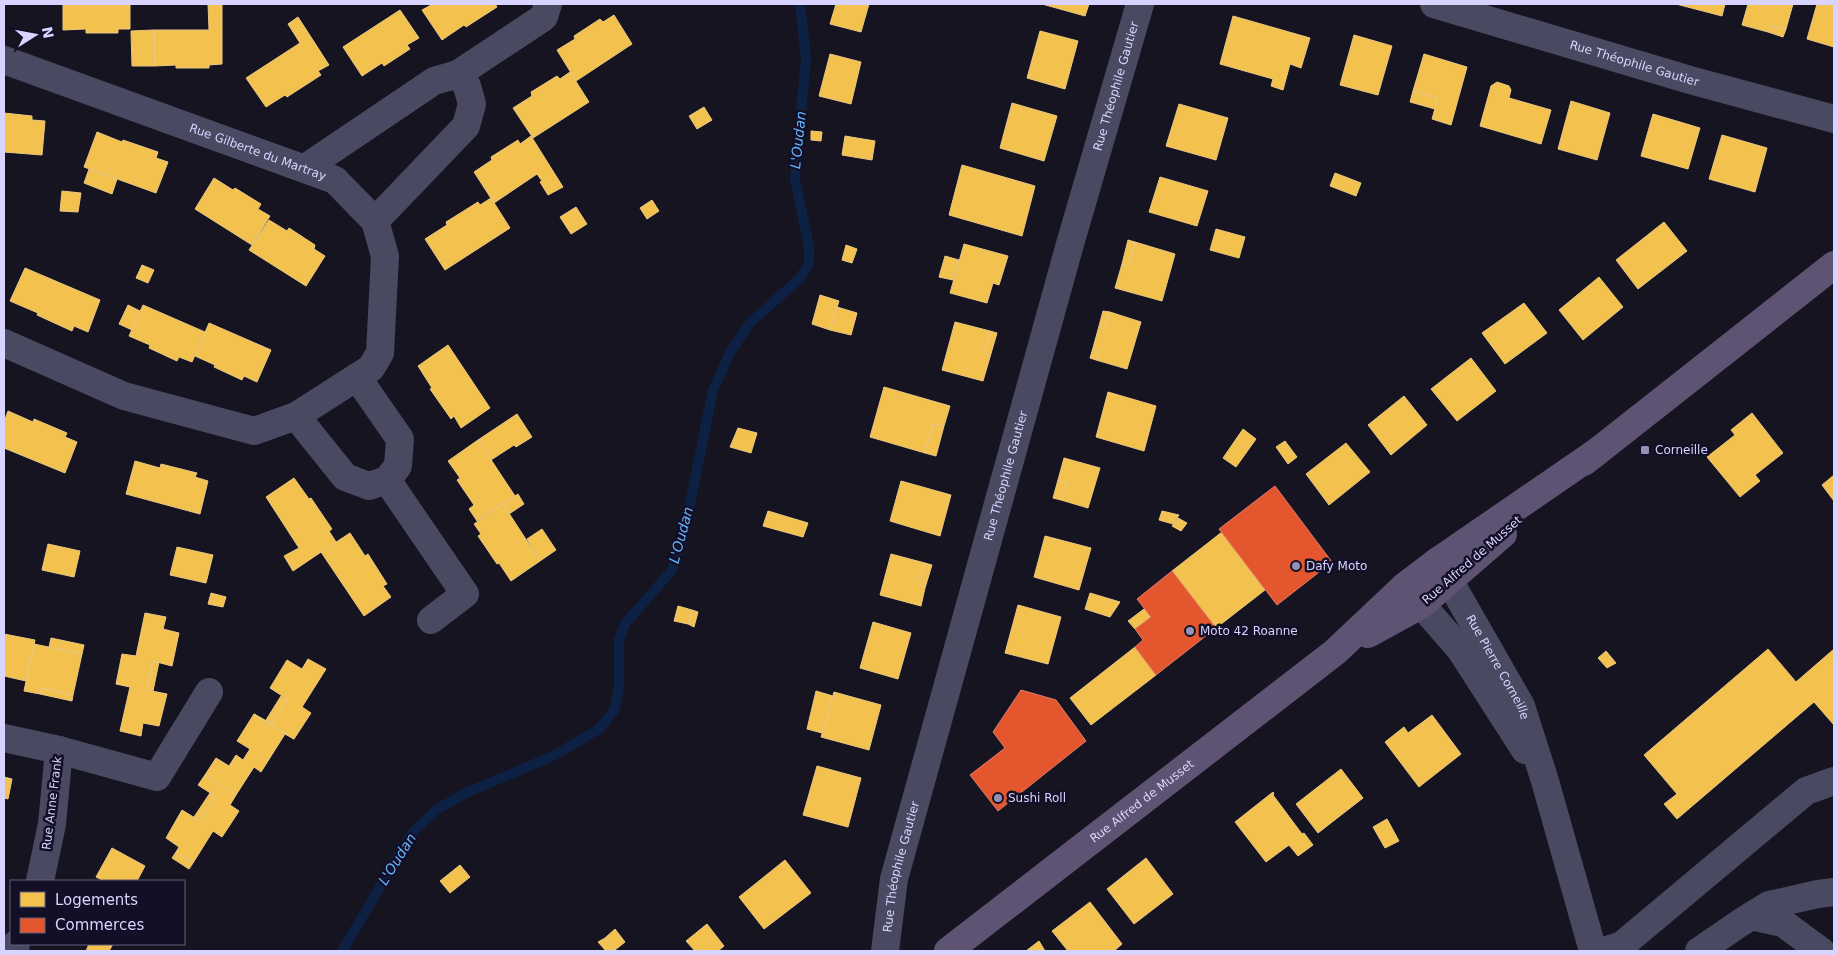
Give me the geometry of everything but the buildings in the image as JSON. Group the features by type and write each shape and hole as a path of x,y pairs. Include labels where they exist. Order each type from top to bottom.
{"main road":[{"name":"Rue Alfred de Musset","path":"948,951 1335,652 1413,595 1834,265"}],"street":[{"path":"305,168 434,81 458,74 544,17 548,4"},
{"name":"Rue Théophile Gautier","path":"885,951 894,879 1070,244 1140,4"},
{"name":"Rue Théophile Gautier","path":"1434,4 1690,80 1834,119"},
{"name":"Rue Gilberte du Martray","path":"4,60 336,180 375,221 385,256 380,353 371,368 296,416 254,431 124,396 4,343"},
{"path":"375,221 466,126 472,104 467,86 458,74"},
{"path":"296,416 345,477 369,486 387,480 398,466 400,439 357,377"},
{"path":"387,480 465,594 431,620"},
{"name":"Rue Pierre Corneille","path":"1443,571 1521,706 1545,781 1593,951"},
{"name":"Rue Pierre Corneille","path":"1413,595 1460,649 1545,781"},
{"path":"59,750 158,777 209,692"},
{"name":"Rue Anne Frank","path":"4,738 59,750 52,824 40,880"},
{"path":"1604,951 1622,945 1806,791 1834,781"},
{"path":"1699,951 1769,905 1834,892"},
{"path":"1751,916 1783,923 1821,951"}],"waterway":[{"name":"L'Oudan","path":"342,951 412,833 437,809 468,792 553,756 599,729 614,711 619,688 619,640 625,624 672,570 682,543 713,390 731,351 750,323 800,278 809,263 809,246 795,179 806,58 800,4"}],"place":[{"name":"Corneille","path":"1645,450"},
{"name":"Dafy Moto","path":"1296,566"},
{"name":"Moto 42 Roanne","path":"1190,631"},
{"name":"Sushi Roll","path":"998,798"}]}
